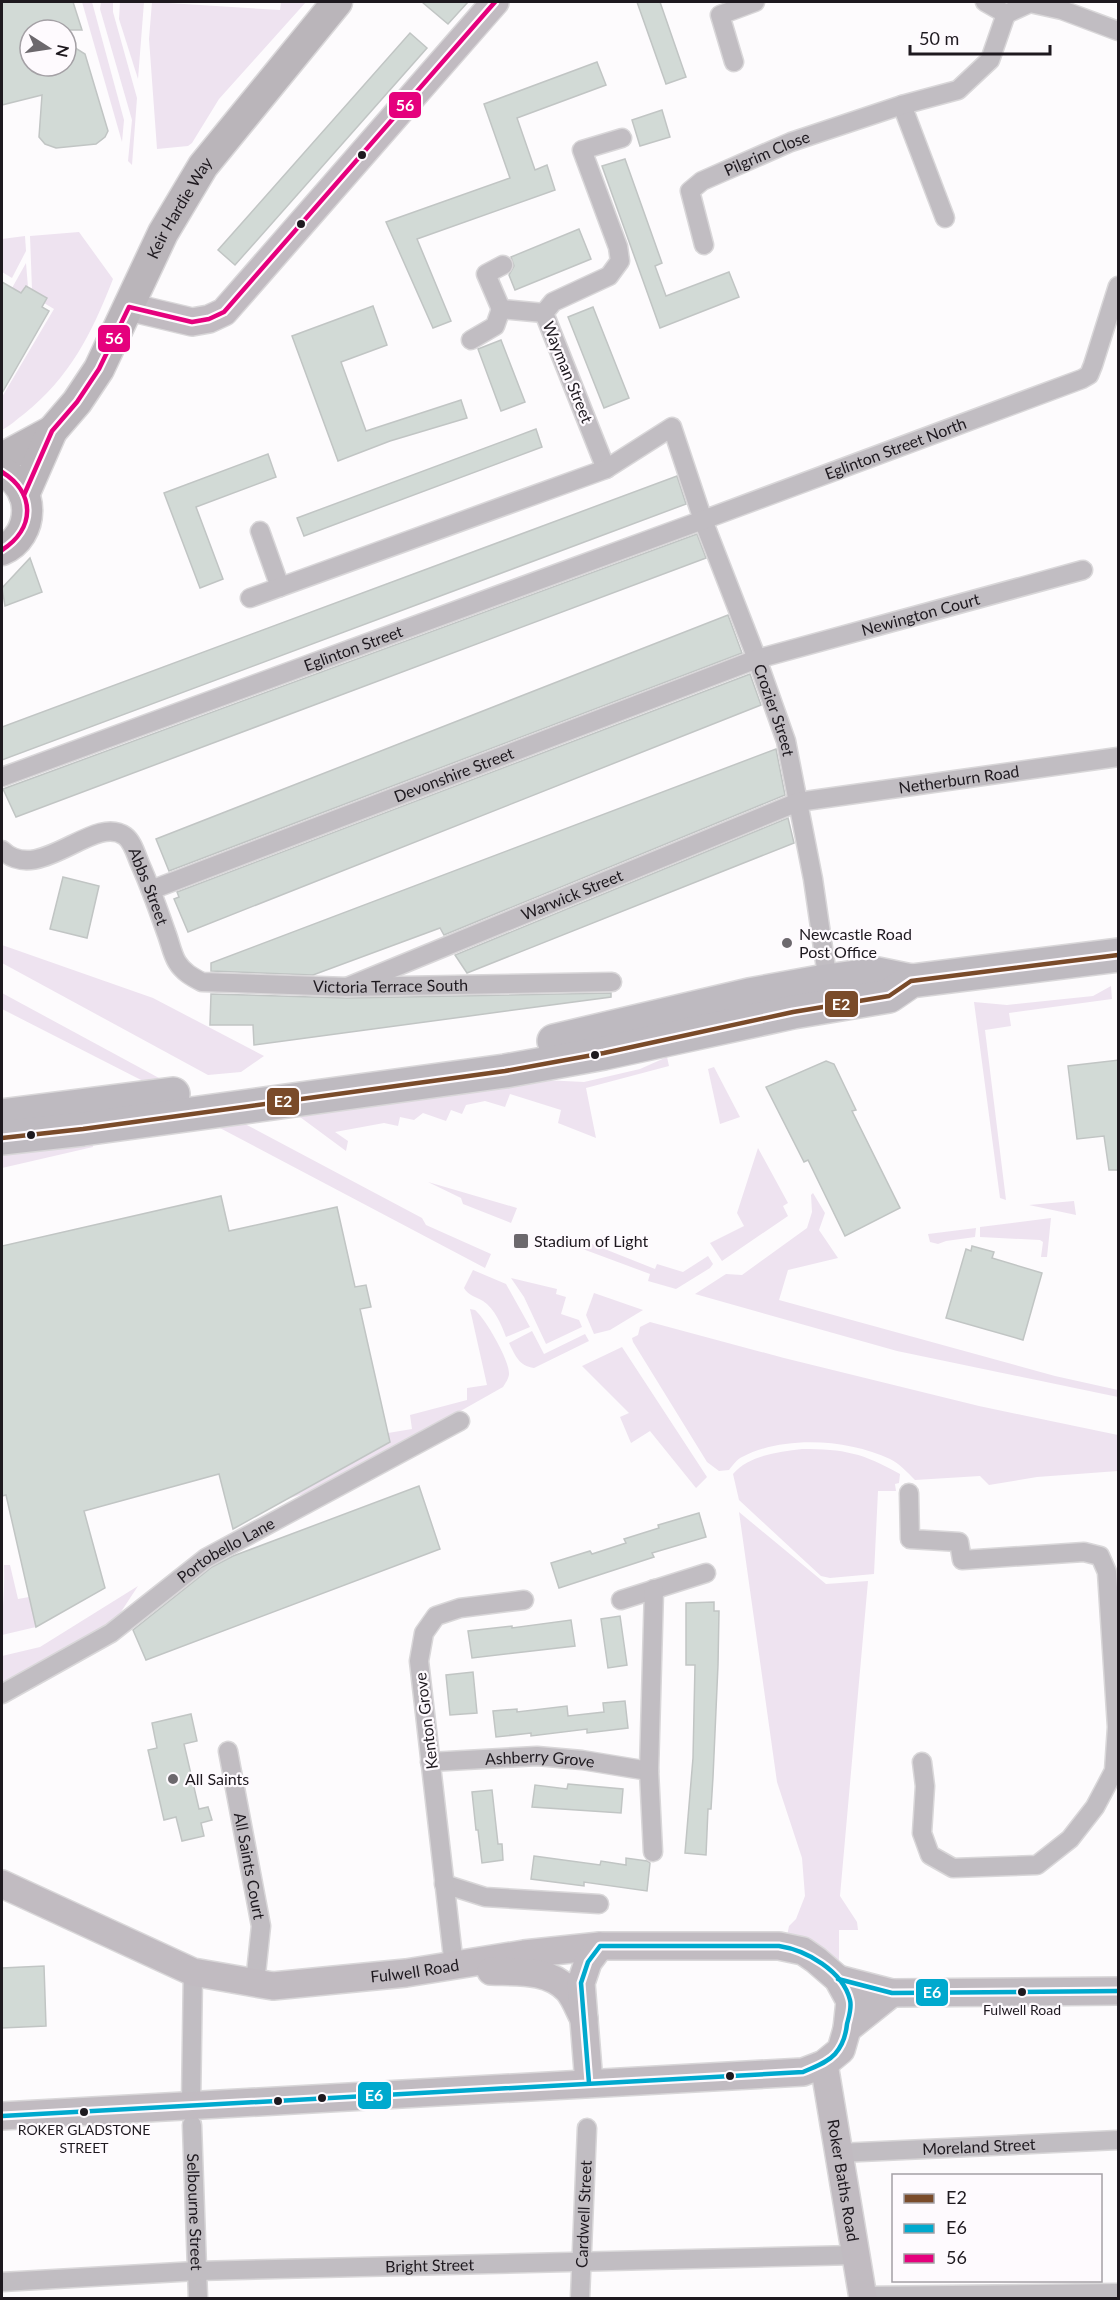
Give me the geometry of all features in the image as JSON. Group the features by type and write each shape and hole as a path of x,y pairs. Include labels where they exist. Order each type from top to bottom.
{"highway":[{"path":"2,1138 188,1114 312,1086 537,1044 749,995 830,993 878,974 911,981 1119,955"},
{"path":"2,1116 157,1096 312,1086"}],"main road":[{"name":"Keir Hardie Way","path":"52,431 77,402 99,369 163,233 203,166 337,2"},
{"path":"2,458 52,431"},
{"path":"24,495 52,431"},
{"path":"2,472 18,483 28,507 23,530 16,541 3,550"}],"street":[{"path":"129,307 192,322 209,319 224,312 495,2"},
{"path":"735,62 720,15 755,2"},
{"path":"985,2 1006,14 1030,3 1062,9 1119,31"},
{"name":"Pilgrim Close","path":"704,245 690,191 702,181 790,142 902,105 958,90 990,60 1006,14"},
{"path":"902,105 945,218"},
{"name":"Wayman Street","path":"606,468 544,313 553,302 609,276 620,261 618,247 582,150 622,138"},
{"path":"471,340 495,326 501,309 486,274 502,265"},
{"name":"Eglinton Street North","path":"703,520 1089,375 1119,286"},
{"path":"501,309 544,313"},
{"name":"Crozier Street","path":"606,468 672,427 703,520 786,741 813,879 830,993"},
{"path":"250,598 606,468"},
{"name":"Eglinton Street","path":"2,777 703,520"},
{"path":"260,531 280,587"},
{"name":"Newington Court","path":"757,659 1083,570"},
{"name":"Devonshire Street","path":"151,890 757,659"},
{"name":"Netherburn Road","path":"798,802 1119,757"},
{"name":"Warwick Street","path":"347,987 798,802"},
{"name":"Abbs Street","path":"2,850 7,855 24,861 38,859 102,832 114,832 125,836 133,846 177,963"},
{"name":"Victoria Terrace South","path":"177,963 189,976 202,982 347,987 612,982"},
{"name":"Portobello Lane","path":"2,1694 111,1633 206,1558 460,1421"},
{"path":"909,1493 910,1539 959,1542 962,1560 1084,1552 1100,1556 1107,1572 1117,1728 1116,1772 1095,1807 1070,1839 1037,1865 953,1868 930,1855 922,1833 926,1786 922,1761"},
{"path":"621,1600 706,1573"},
{"path":"652,1852 649,1771 654,1589"},
{"name":"Kenton Grove","path":"454,1966 418,1661 424,1633 436,1616 460,1608 524,1600"},
{"name":"All Saints Court","path":"228,1751 261,1926 255,1983"},
{"name":"Ashberry Grove","path":"430,1762 537,1756 582,1760 649,1771"},
{"name":"Fulwell Road","path":"2,1884 193,1972 273,1986 406,1973 524,1954 600,1946 779,1946 803,1951 838,1978 892,1993 1119,1991"},
{"path":"444,1884 485,1897 599,1904"},
{"path":"589,2084 581,1983 588,1962 600,1946"},
{"path":"454,1966 459,1971 535,1973 556,1979 569,1991 584,2019"},
{"name":"Selbourne Street","path":"193,1972 192,2115 198,2298"},
{"name":"Fulwell Road","path":"824,2064 841,2050 847,2029 850,2001 838,1978"},
{"name":"Fulwell Road","path":"847,2029 892,1993"},
{"path":"2,2116 192,2115 589,2084 803,2072 824,2064"},
{"name":"Roker Baths Road","path":"824,2064 863,2297"},
{"name":"Cardwell Street","path":"580,2298 587,2128"},
{"name":"Moreland Street","path":"839,2153 1119,2140"},
{"name":"Bright Street","path":"2,2282 197,2271 856,2255"},
{"path":"863,2297 1119,2293"}],"shaded area":[{"path":"82,2 92,2 124,120 122,142"},
{"path":"101,2 113,2 113,12 137,98 132,165 128,161 132,120 100,9"},
{"path":"120,2 144,2 138,79 119,19"},
{"path":"152,2 280,10 281,2 306,2 219,99 192,143 188,146 157,149 149,39"},
{"path":"79,232 113,279 88,336 67,369 40,400 2,430 2,397 54,309 44,303 47,298 32,289 30,236"},
{"path":"25,236 26,251 12,278 2,272 2,239"},
{"path":"26,263 28,287 25,286 21,293 12,288"},
{"path":"2,945 153,998 264,1056 241,1072 208,1075 2,963"},
{"path":"1111,986 1112,999 1009,1013 1011,1026 985,1030 1006,1200 1000,1198 974,1002 1007,1005 1093,996"},
{"path":"2,993 159,1078 145,1082 2,1009"},
{"path":"667,1057 669,1066 586,1088 596,1138 558,1123 561,1110 510,1094 505,1107 485,1101 466,1105 462,1114 451,1110 446,1121 423,1113 414,1120 400,1117 398,1126 384,1123 335,1132 348,1141 346,1151 300,1117 544,1080 584,1082 640,1069"},
{"path":"714,1067 740,1117 720,1124 708,1069"},
{"path":"245,1124 422,1218 426,1225 491,1254 485,1268 218,1127"},
{"path":"92,1142 93,1147 2,1168 2,1155"},
{"path":"758,1148 788,1203 783,1206 788,1216 722,1261 710,1243 744,1226 737,1213"},
{"path":"428,1182 517,1208 511,1223 463,1204 461,1198"},
{"path":"813,1193 825,1213 819,1230 838,1258 788,1270 779,1300 1055,1376 1118,1390 1118,1397 897,1351 695,1294 726,1274 742,1275 807,1228 812,1212 811,1195"},
{"path":"1074,1201 1076,1215 1029,1205"},
{"path":"1051,1218 1047,1257 1041,1257 1043,1242 1040,1240 980,1237 980,1227"},
{"path":"976,1228 975,1237 938,1244 930,1242 928,1234"},
{"path":"582,1240 655,1269 657,1264 683,1272 708,1256 713,1264 676,1289 648,1281 650,1274 580,1248"},
{"path":"473,1270 506,1284 530,1327 506,1337 491,1308 464,1288"},
{"path":"511,1278 557,1289 556,1294 566,1297 561,1314 579,1320 582,1327 546,1344 524,1297"},
{"path":"594,1293 643,1310 610,1330 594,1334 586,1315"},
{"path":"470,1309 475,1310 485,1322 506,1360 509,1374 503,1387 326,1487 290,1498 390,1442 388,1433 412,1429 410,1415 467,1400 467,1388 487,1385"},
{"path":"650,1322 979,1406 1118,1435 1118,1471 1037,1477 989,1485 980,1476 915,1480 894,1461 873,1452 855,1447 816,1442 777,1445 759,1450 740,1458 729,1470 719,1471 707,1462 633,1342 632,1338 638,1335 640,1327"},
{"path":"532,1331 544,1354 585,1334 589,1341 534,1368 521,1362 509,1343"},
{"path":"622,1347 707,1477 696,1488 650,1431 631,1443 620,1417 629,1413 582,1366"},
{"path":"802,1449 842,1451 875,1461 900,1474 899,1483 895,1484 896,1491 878,1491 874,1574 830,1578 821,1576 739,1500 733,1474 747,1462 764,1456"},
{"path":"739,1512 826,1584 868,1581 840,1896 857,1922 858,1930 839,1930 839,1962 787,1936 789,1926 796,1919 805,1896 802,1858 777,1782"},
{"path":"4,1565 10,1565 18,1599 29,1597 36,1627 2,1635 4,1583"},
{"path":"138,1586 113,1624 2,1687 2,1656 40,1647"}],"building":[{"path":"2,2 73,2 82,30 78,30 78,18 18,18 18,78 78,78 78,50 85,54 108,131 105,137 96,144 56,148 45,144 39,137 42,95 2,105"},
{"path":"422,2 468,2 448,24"},
{"path":"637,2 660,2 686,77 666,84"},
{"path":"410,33 427,48 235,265 218,250"},
{"path":"597,62 606,85 517,118 535,170 547,165 555,190 417,239 451,321 433,328 386,222 510,178 484,104"},
{"path":"662,110 670,137 640,146 632,120"},
{"path":"625,159 662,263 655,266 666,296 729,272 739,297 660,328 602,166"},
{"path":"579,229 591,259 515,290 509,275 514,266 511,257"},
{"path":"2,282 21,293 26,286 47,298 42,307 49,311 2,393"},
{"path":"373,306 387,345 341,362 366,431 461,400 467,418 390,441 338,461 292,336"},
{"path":"593,307 629,398 604,408 568,317"},
{"path":"501,340 525,402 501,411 478,349"},
{"path":"536,429 542,447 304,536 297,518"},
{"path":"268,454 276,477 196,507 223,579 200,588 164,493"},
{"path":"677,476 686,504 2,760 2,727"},
{"path":"697,534 706,558 16,817 3,789"},
{"path":"30,558 42,592 5,606 2,588"},
{"path":"728,615 742,653 169,871 156,839"},
{"path":"750,674 761,705 188,932 174,899 179,897 177,892"},
{"path":"776,749 785,795 444,935 440,928 313,975 211,971 211,963"},
{"path":"788,818 794,843 467,973 455,955"},
{"path":"63,877 99,886 87,938 50,929"},
{"path":"611,993 611,997 254,1045 253,1025 210,1025 211,994 347,998"},
{"path":"1119,1060 1119,1170 1109,1170 1104,1136 1077,1139 1068,1066"},
{"path":"826,1061 834,1064 856,1110 852,1111 900,1208 845,1236 808,1160 804,1162 766,1087"},
{"path":"221,1196 229,1231 337,1207 355,1287 366,1285 371,1307 360,1309 390,1442 233,1529 219,1474 84,1511 105,1588 36,1627 6,1495 2,1496 2,1246"},
{"path":"972,1246 994,1252 992,1258 1042,1273 1023,1340 946,1318 966,1249 971,1251"},
{"path":"419,1486 440,1549 146,1660 133,1630 212,1567 233,1556"},
{"path":"699,1513 706,1537 652,1553 654,1557 559,1588 551,1563 590,1551 592,1554 626,1543 624,1539 659,1528 658,1525"},
{"path":"714,1602 714,1611 719,1611 718,1665 711,1809 708,1809 706,1855 685,1853 693,1758 695,1665 686,1665 686,1603"},
{"path":"620,1616 627,1665 608,1668 601,1619"},
{"path":"571,1620 575,1646 472,1658 468,1631"},
{"path":"473,1672 477,1713 450,1715 446,1675"},
{"path":"625,1701 628,1728 587,1733 587,1729 531,1736 531,1733 496,1737 493,1711 517,1709 517,1712 567,1706 568,1716 604,1712 603,1703"},
{"name":"All Saints","path":"191,1714 197,1741 184,1744 199,1809 208,1807 212,1820 201,1823 204,1836 182,1841 176,1817 164,1820 148,1750 157,1748 152,1723"},
{"path":"568,1784 623,1789 621,1813 532,1807 535,1785 567,1789"},
{"path":"492,1790 498,1844 502,1844 503,1860 482,1863 472,1792"},
{"path":"534,1856 600,1865 601,1861 626,1865 626,1858 647,1861 650,1863 647,1891 584,1882 584,1886 531,1879"},
{"path":"44,1966 46,2026 2,2028 2,1968"}],"transit line":[{"name":"56","path":"24,495 52,431 77,402 99,369 129,307 192,322 209,319 224,312 495,2"},
{"name":"56","path":"2,472 21,490 26,500 27,511 21,532 2,550"},
{"name":"E2","path":"2,1138 505,1071 604,1053 793,1012 889,996 911,981 1118,955"},
{"name":"E6","path":"2,2116 803,2072 824,2062 838,2051 846,2032 850,2000 840,1980 832,1971 811,1957 790,1948 779,1946 600,1946 588,1962 581,1983 589,2083"},
{"name":"E6","path":"838,1979 892,1993 1118,1991"}],"place":[{"name":"Newcastle Road Post Office","path":"787,943"},
{"name":"Stadium of Light","path":"521,1241"},
{"name":"All Saints","path":"173,1779"},
{"name":"Fulwell Road","path":"1022,1992"},
{"name":"ROKER GLADSTONE STREET","path":"84,2112"}]}
